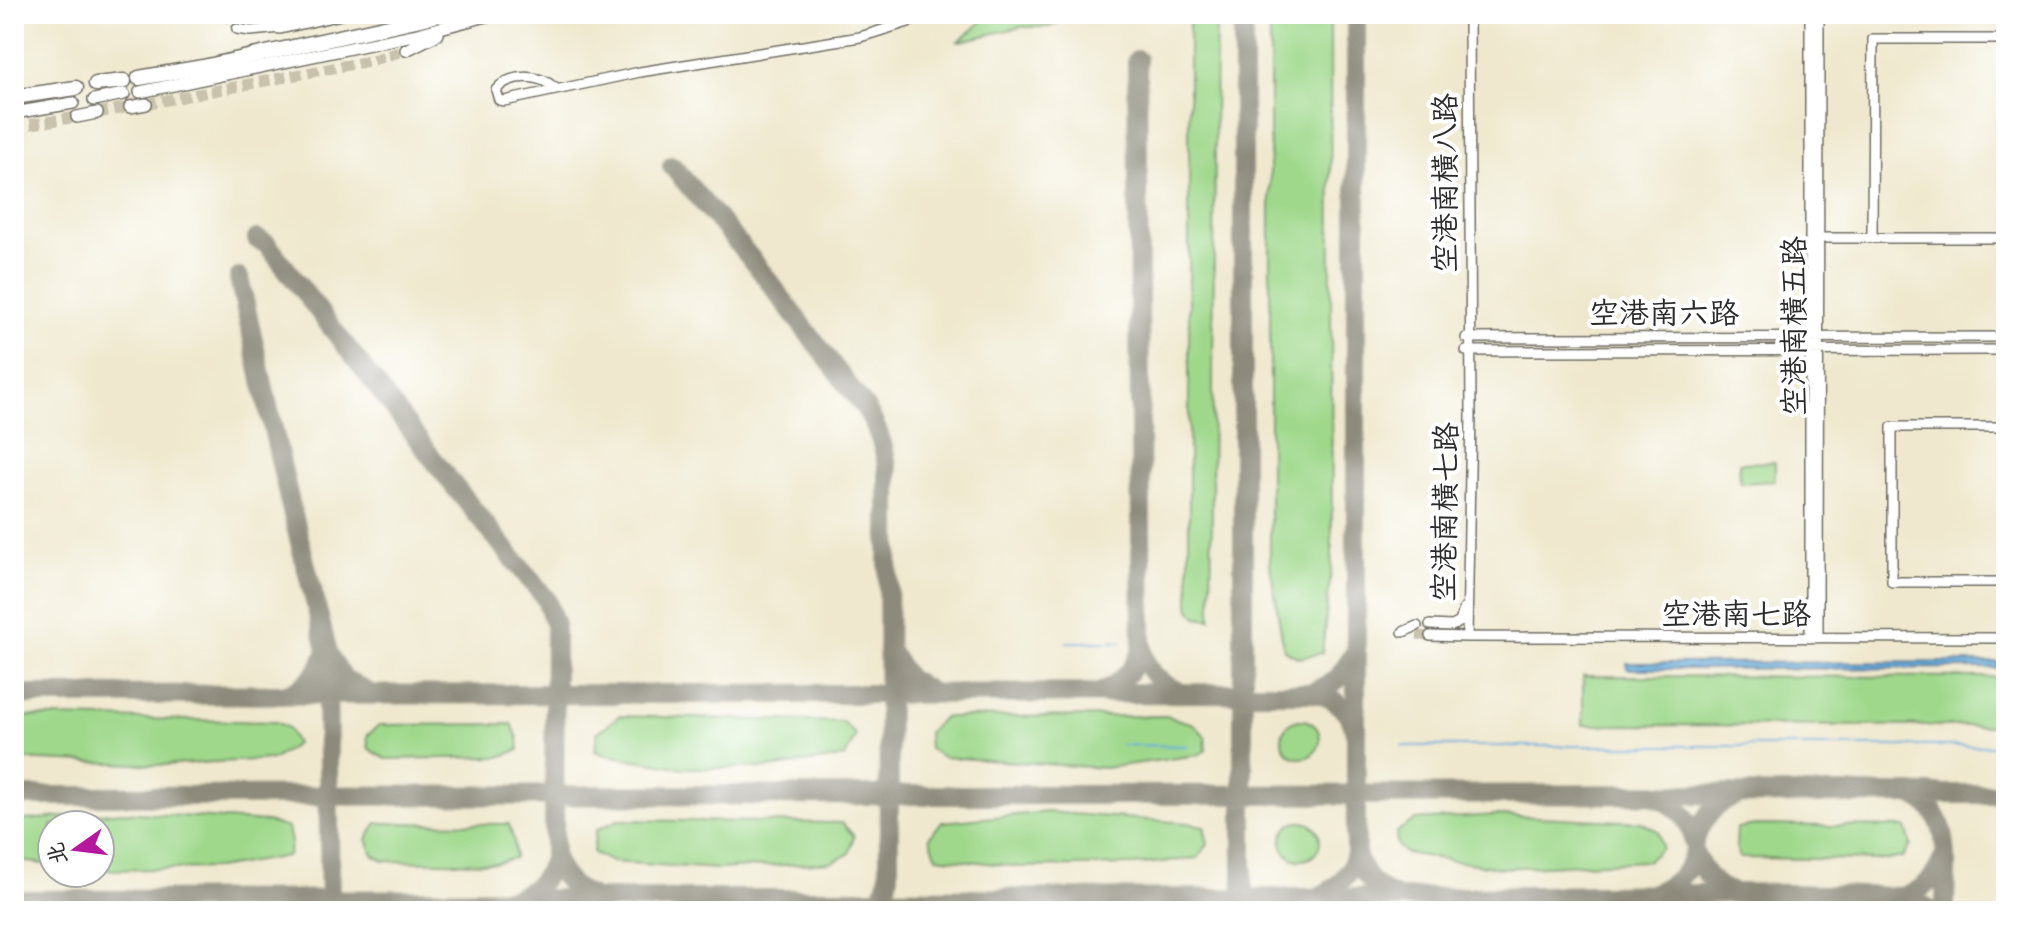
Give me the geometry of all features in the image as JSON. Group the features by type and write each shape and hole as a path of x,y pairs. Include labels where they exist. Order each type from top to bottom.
{"highway":[{"path":"95,92 443,14"},
{"path":"14,97 74,96"}],"main road":[{"path":"251,14 280,28 341,14"},
{"path":"406,50 494,14"},
{"path":"132,86 464,24"},
{"path":"14,113 74,96"},
{"path":"130,107 146,104"},
{"path":"77,117 97,113"}],"street":[{"path":"555,88 531,76 501,84 496,90 499,100 504,101 640,72 860,37 934,14"},
{"name":"空港南横八路","path":"1466,14 1468,351"},
{"name":"空港南横五路","path":"1810,14 1814,238 1814,638"},
{"name":"空港南横五路","path":"1814,238 1819,14"},
{"path":"237,29 280,28"},
{"path":"1872,238 1873,39 2006,39"},
{"path":"1814,238 2006,238"},
{"name":"空港南六路","path":"1468,338 2006,337"},
{"name":"空港南六路","path":"1468,351 2006,350"},
{"name":"空港南横七路","path":"1468,351 1467,637 1430,630 1452,626 1464,617 1468,351"},
{"path":"2006,427 1892,427 1892,582 2006,582"},
{"name":"空港南七路","path":"1467,637 2006,638"}],"green space":[{"path":"988,14 1075,14 1050,27 1021,27 957,42"},
{"path":"1189,14 1216,14 1211,619 1197,617 1189,606"},
{"path":"1270,14 1330,14 1332,562 1322,653 1299,658 1284,650 1270,565"},
{"path":"1775,462 1775,481 1740,483 1739,463"},
{"path":"1583,676 2006,677 2006,726 1583,725"},
{"path":"14,716 276,722 288,728 296,744 274,759 160,765 14,759"},
{"path":"619,716 842,722 856,735 845,757 768,768 685,768 595,751 597,733"},
{"path":"1166,716 1194,724 1205,736 1206,750 1198,755 1105,768 943,757 929,749 928,732 944,717"},
{"path":"1301,720 1314,726 1320,739 1314,752 1301,758 1288,752 1282,739 1288,726"},
{"path":"512,724 519,750 499,757 386,759 369,749 367,736 379,725"},
{"path":"1047,812 1204,826 1208,844 1198,858 1134,865 1021,867 937,857 929,837 942,822"},
{"path":"116,813 267,822 288,828 291,842 288,856 217,868 116,870"},
{"path":"1497,815 1641,822 1658,831 1662,848 1647,861 1500,868 1405,853 1397,845 1396,832 1415,820"},
{"path":"36,819 36,863 14,860 14,821"},
{"path":"618,820 842,823 854,836 849,854 831,862 718,869 612,862 593,853 596,830"},
{"path":"1301,822 1314,828 1320,841 1314,854 1301,860 1288,854 1282,841 1288,828"},
{"path":"377,823 509,824 515,858 495,863 384,861 373,855 367,839"},
{"path":"1755,825 1906,827 1911,845 1903,857 1887,860 1740,858 1736,847 1737,828"}],"water":[{"path":"2006,662 2006,668 1628,669 1627,663"}],"waterway":[{"path":"1067,642 1121,642"},
{"path":"1121,745 1188,746"},
{"path":"1402,746 2006,746"}],"taxiway":[{"path":"1243,14 1243,910"},
{"path":"1318,897 1342,880 1356,854 1356,14"},
{"path":"1137,60 1142,650 1154,675 1178,691"},
{"path":"672,166 754,262 866,409 881,441 888,475"},
{"path":"257,239 267,244 450,481 546,599 555,625 554,855 567,881 592,897"},
{"path":"239,278 289,499 329,657 344,679 369,693"},
{"path":"872,905 882,899 889,875 888,471"},
{"path":"888,649 907,678 932,693"},
{"path":"289,693 313,676 327,650"},
{"path":"1101,692 1126,676 1142,650"},
{"path":"1312,693 1337,680 1354,654"},
{"path":"327,682 330,910"},
{"path":"14,695 1312,693 1329,698 1342,707 1351,720 1356,737"},
{"path":"14,796 2006,794"},
{"path":"1912,795 1936,815 1942,829 1946,862 1945,911"},
{"path":"1656,797 1682,814 1690,827 1694,843 1700,827 1710,814 1722,803 1737,796"},
{"path":"1694,853 1710,878 1735,893"},
{"path":"1653,893 1679,879 1694,853"},
{"path":"1356,854 1370,880 1394,896"},
{"path":"517,897 541,881 554,855"},
{"path":"1901,897 1927,883 1943,858"},
{"path":"14,900 1402,898 1743,893 1901,897 1916,901 1931,911"}],"tunnel":[{"path":"225,14 237,29"},
{"path":"146,104 369,61 406,50"},
{"path":"97,113 130,107"},
{"path":"14,127 77,117"},
{"path":"1417,635 1430,636"}]}
